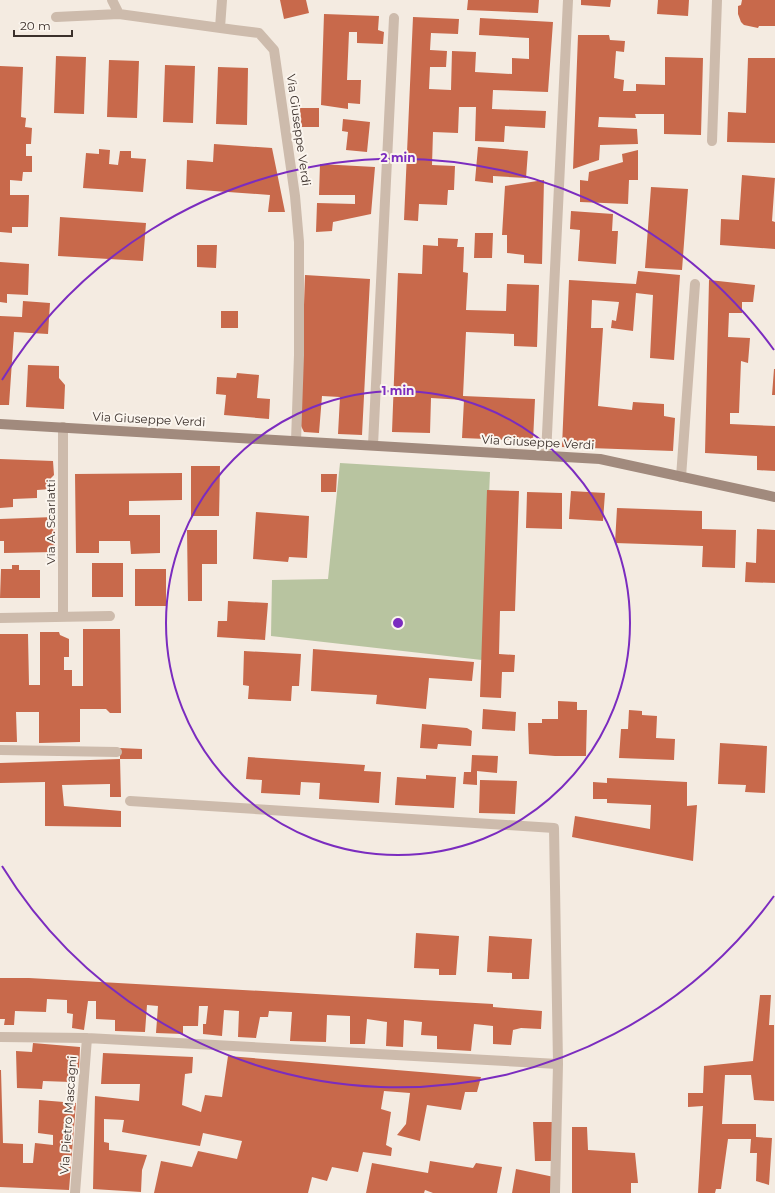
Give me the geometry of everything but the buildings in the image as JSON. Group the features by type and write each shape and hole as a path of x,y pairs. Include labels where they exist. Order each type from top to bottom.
{"street":[{"path":"112,0 119,14"},
{"path":"220,28 222,0"},
{"path":"546,455 568,0"},
{"path":"712,141 717,0"},
{"name":"Via Giuseppe Verdi","path":"56,17 119,14 259,33 274,50 295,196 299,242 299,355 296,441"},
{"path":"373,445 394,18"},
{"path":"681,477 695,284"},
{"name":"Via Giuseppe Verdi","path":"0,424 600,459 775,497"},
{"name":"Via A. Scarlatti","path":"63,427 63,617"},
{"path":"0,618 110,616"},
{"path":"0,750 117,752"},
{"path":"130,801 554,828 558,1064 555,1193"},
{"path":"0,1037 87,1038 558,1064"},
{"name":"Via Pietro Mascagni","path":"75,1193 87,1038"}],"green space":[{"path":"340,463 490,472 482,660 271,636 272,580 328,579"}]}
